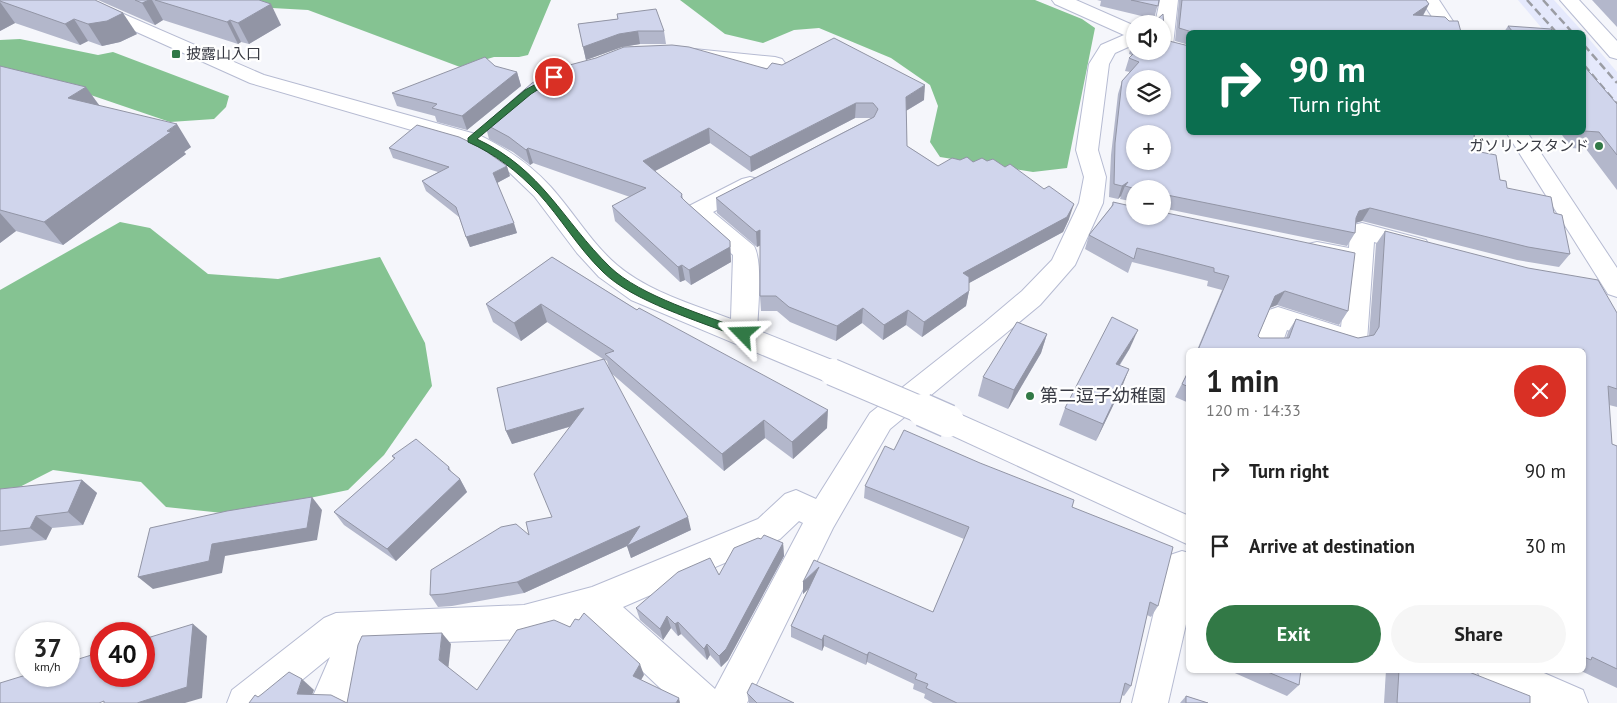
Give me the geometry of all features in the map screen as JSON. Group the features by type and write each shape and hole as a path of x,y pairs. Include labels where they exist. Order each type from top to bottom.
{"street":[{"path":"1061,0 1126,28"},
{"path":"1166,15 1169,0"},
{"path":"1430,0 1450,30"},
{"path":"1569,0 1617,53"},
{"path":"89,4 225,66 257,78 478,134 492,150 517,167 542,191 586,247 608,271 640,293 743,334 948,421 1186,530"},
{"path":"728,703 822,518 880,421 1031,298 1062,265 1100,204 1087,150 1099,64 1108,49 1126,42"},
{"path":"674,52 775,63"},
{"path":"1518,135 1617,288"},
{"path":"743,334 746,284 745,252 697,211 768,175"},
{"path":"1267,348 1278,318 1353,341 1362,232 1439,251"},
{"path":"1293,245 1361,259"},
{"path":"1590,283 1617,288"},
{"path":"245,703 336,630 524,622 594,603 769,529 796,504 822,518"},
{"path":"1150,703 1182,566"},
{"path":"594,603 703,703"},
{"path":"328,703 360,629"},
{"path":"1505,673 1555,700"}],"shaded area":[{"path":"1518,0 1554,0 1581,30 1543,30"},
{"path":"1586,35 1617,72 1617,118 1586,80"}],"green space":[{"path":"213,0 551,0 528,55 494,57 460,67 308,10 215,5"},
{"path":"680,0 1035,0 1082,19 1095,28 1067,168 1033,172 940,157 930,142 938,106 930,85 891,58 819,28 794,30 763,43 725,34"},
{"path":"20,39 98,55 113,52 229,96 226,107 214,119 170,122 76,90 0,75 0,40"},
{"path":"120,222 150,228 208,274 278,279 380,257 425,343 432,386 384,455 348,490 232,514 166,507 141,482 53,470 0,497 0,290"}],"building":[{"path":"0,0 95,0 123,13 107,21 88,24 74,19 65,24"},
{"path":"135,0 149,0 142,3"},
{"path":"155,0 259,0 271,4 238,23 230,20 227,22"},
{"path":"1131,0 1159,0 1158,6"},
{"path":"1182,0 1426,0 1429,4 1413,15 1445,17 1449,21 1458,21 1460,30 1186,30 1179,28"},
{"path":"656,9 664,31 638,31 619,34 583,47 578,24 618,19 617,14"},
{"path":"1508,26 1552,30 1511,30"},
{"path":"834,38 925,85 906,97 907,146 938,166 952,158 960,160 967,157 973,162 982,158 987,161 993,159 1005,167 1010,164 1044,189 1049,186 1074,204 1067,217 963,273 969,277 969,291 924,322 908,310 884,325 863,308 837,326 789,307 776,296 760,296 760,230 756,232 716,198 874,117 878,109 873,103 856,103 750,157 709,128 643,161 682,194 681,197 686,202 730,241 730,247 689,270 682,265 678,267 612,206 646,188 528,148 526,150 509,137 485,124 532,83 552,72 555,73 562,67 596,58 624,47 672,45 689,47 767,69 772,63 782,65"},
{"path":"1171,42 1186,45 1186,135 1474,135 1475,151 1496,155 1500,180 1506,181 1507,188 1551,197 1554,213 1562,215 1570,254 1528,247 1370,208 1359,211 1356,218 1355,233 1171,196 1171,180 1126,180 1126,183 1122,186 1114,184 1115,143 1122,81 1126,77 1126,115 1171,115 1171,70 1132,70 1139,62 1134,60 1171,60"},
{"path":"485,57 495,66 517,72 462,116 432,108 437,104 392,93"},
{"path":"0,66 86,87 68,98 177,124 167,131 171,132 44,222 0,210"},
{"path":"1586,68 1617,104 1617,155 1599,132 1586,131"},
{"path":"417,125 459,137 480,147 507,166 493,173 514,223 466,237 456,207 422,181 449,167 389,148"},
{"path":"1113,202 1126,205 1126,225 1171,225 1171,214 1355,253 1348,311 1285,291 1275,296 1258,336 1260,338 1289,338 1296,319 1358,338 1374,335 1379,327 1385,231 1528,268 1598,280 1617,313 1617,389 1608,386 1612,444 1617,446 1617,669 1592,657 1591,660 1586,658 1586,348 1199,348 1229,276 1214,272 1214,268 1137,248 1134,259 1089,235 1113,205"},
{"path":"552,257 637,310 639,308 828,410 792,442 764,420 722,454 605,354 614,351 541,304 514,323 486,304"},
{"path":"1112,317 1138,330 1116,364 1129,369 1103,424 1065,408"},
{"path":"1017,322 1047,334 1014,390 983,377"},
{"path":"604,359 688,517 627,546 640,526 517,582 430,595 431,570 501,527 516,524 529,535 526,522 552,517 534,474 584,408 506,431 497,388"},
{"path":"1186,376 1186,386 1182,384"},
{"path":"904,430 980,463 1074,500 1072,507 1173,547 1158,606 1150,602 1131,686 1125,683 1120,703 957,703 926,688 928,684 915,679 917,674 869,652 867,655 824,635 822,640 791,626 819,567 803,582 814,560 933,612 969,527 865,486 885,446 894,450"},
{"path":"416,439 460,479 387,549 334,512 395,458 392,456"},
{"path":"82,480 68,512 36,516 30,528 0,531 0,489"},
{"path":"312,497 307,528 212,544 209,561 138,577 150,528 227,511"},
{"path":"764,535 783,543 726,649 719,656 707,644 704,649 678,622 675,624 667,616 660,629 636,608 678,572 710,558 719,575 734,548 758,538 761,539"},
{"path":"584,613 640,664 633,676 679,698 676,703 347,703 358,645 362,636 442,633 439,660 477,690 517,630 554,620 570,627 575,619 579,620"},
{"path":"193,624 187,687 137,703 104,703 104,701 99,703 0,703 0,683 15,678 15,687 80,687 80,659 90,655 90,687 155,687 155,636"},
{"path":"289,672 302,679 297,694 331,695 347,703 249,703 255,695 258,697"},
{"path":"1270,673 1301,673 1299,685"},
{"path":"1399,673 1472,673 1530,696 1530,703 1397,703"},
{"path":"752,683 794,703 757,703 747,693"},
{"path":"1186,696 1208,703 1186,703"}],"railway":[{"path":"1527,0 1554,30"},
{"path":"1543,0 1570,30"},
{"path":"1586,47 1617,83"},
{"path":"1586,67 1617,104"}],"place":[{"name":"披露山入口","path":"176,54"},
{"name":"ガソリンスタンド","path":"1599,146"},
{"name":"第二逗子幼稚園","path":"1030,396"}],"route":[{"path":"554,77 528,92 471,140 492,150 517,167 542,191 586,247 608,271 640,293 743,334"}]}
